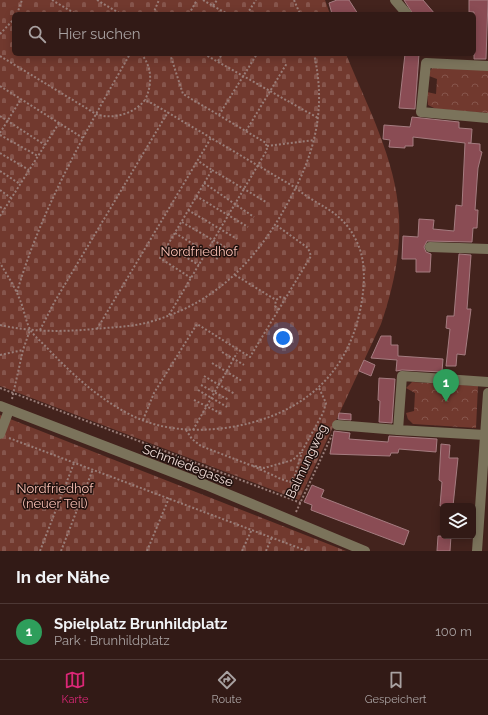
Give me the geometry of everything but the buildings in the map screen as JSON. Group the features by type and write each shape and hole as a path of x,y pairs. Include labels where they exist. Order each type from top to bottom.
{"street":[{"path":"395,0 405,12"},
{"path":"488,66 426,58 422,112 488,118"},
{"path":"430,247 488,250"},
{"path":"398,430 402,376 488,382"},
{"path":"477,551 488,399"},
{"path":"4,408 4,436"},
{"name":"Schmiedegasse","path":"4,408 293,520 365,551"},
{"name":"Balmungweg","path":"337,425 485,435"}],"path":[{"path":"18,12 22,0"},
{"path":"52,0 73,12"},
{"path":"97,0 118,12"},
{"path":"154,12 159,0"},
{"path":"190,12 197,0"},
{"path":"203,0 224,12"},
{"path":"213,6 217,0"},
{"path":"248,12 256,0"},
{"path":"294,0 299,12"},
{"path":"0,34 12,21"},
{"path":"0,56 96,114 104,116 121,115 137,108 145,100 148,94 150,75 148,65 142,56"},
{"path":"17,293 32,245 47,207 96,114 129,56"},
{"path":"169,315 259,166 267,150 266,143 184,94 171,56"},
{"path":"207,56 318,118"},
{"path":"217,62 221,56"},
{"path":"219,115 256,56"},
{"path":"0,325 30,330 40,330 97,329 138,324 169,315 210,294 235,275 259,250 276,225 306,168 315,140 320,94 314,56"},
{"path":"246,131 287,63"},
{"path":"0,86 83,138"},
{"path":"21,99 0,134 38,156"},
{"path":"0,263 17,293 30,330 87,386 109,402 155,425 186,430 234,426 272,416 297,404 318,388 339,364 352,341 362,304 363,264 359,247 346,224 329,208 309,198 296,188 168,112 145,100"},
{"path":"40,330 55,301 168,112"},
{"path":"0,116 45,145"},
{"path":"0,216 59,123"},
{"path":"97,329 211,138"},
{"path":"267,146 315,140"},
{"path":"0,153 29,170"},
{"path":"198,161 266,202"},
{"path":"0,170 20,184"},
{"path":"191,278 160,258 212,170"},
{"path":"204,184 254,217"},
{"path":"0,190 11,198"},
{"path":"196,196 248,227"},
{"path":"0,207 4,209"},
{"path":"188,210 237,239"},
{"path":"182,222 230,250"},
{"path":"143,420 154,392 196,324 250,358 311,256 308,248 276,225"},
{"path":"175,233 218,259"},
{"path":"168,246 199,265"},
{"path":"235,275 276,300"},
{"path":"276,300 280,297 286,298"},
{"path":"276,300 275,306 279,310"},
{"path":"4,408 14,394 23,350 30,330"},
{"path":"0,355 23,350"},
{"path":"222,352 244,365"},
{"path":"192,430 237,353"},
{"path":"212,363 242,381"},
{"path":"204,376 235,394"},
{"path":"201,385 230,400"},
{"path":"0,388 301,503"},
{"path":"186,430 192,439 201,446 250,465 281,480 290,482 295,475 302,452 323,413 326,403 318,388"},
{"path":"198,390 227,407"},
{"path":"194,400 222,414"},
{"name":"Balmungweg","path":"293,520 337,425"},
{"path":"4,436 307,551"},
{"path":"250,465 264,468 272,466 293,460 302,452"},
{"path":"40,551 74,463"},
{"path":"61,551 93,470"},
{"path":"147,551 169,498"},
{"path":"242,551 252,529"},
{"path":"266,551 272,537"}],"green space":[{"name":"Nordfriedhof","path":"0,0 325,0 329,12 12,12 12,56 347,56 379,133 392,174 397,195 399,244 389,298 381,324 299,500 0,386"},
{"path":"434,66 488,70 488,113 436,109 428,105 427,92 436,94 437,79 429,76 429,72"},
{"path":"412,382 478,386 476,428 413,424 408,419 406,413 414,411 415,393 406,388"},
{"name":"Nordfriedhof (neuer Teil)","path":"0,415 346,551 0,551"}],"place":[{"name":"Spielplatz Brunhildplatz","path":"446,402"}]}
